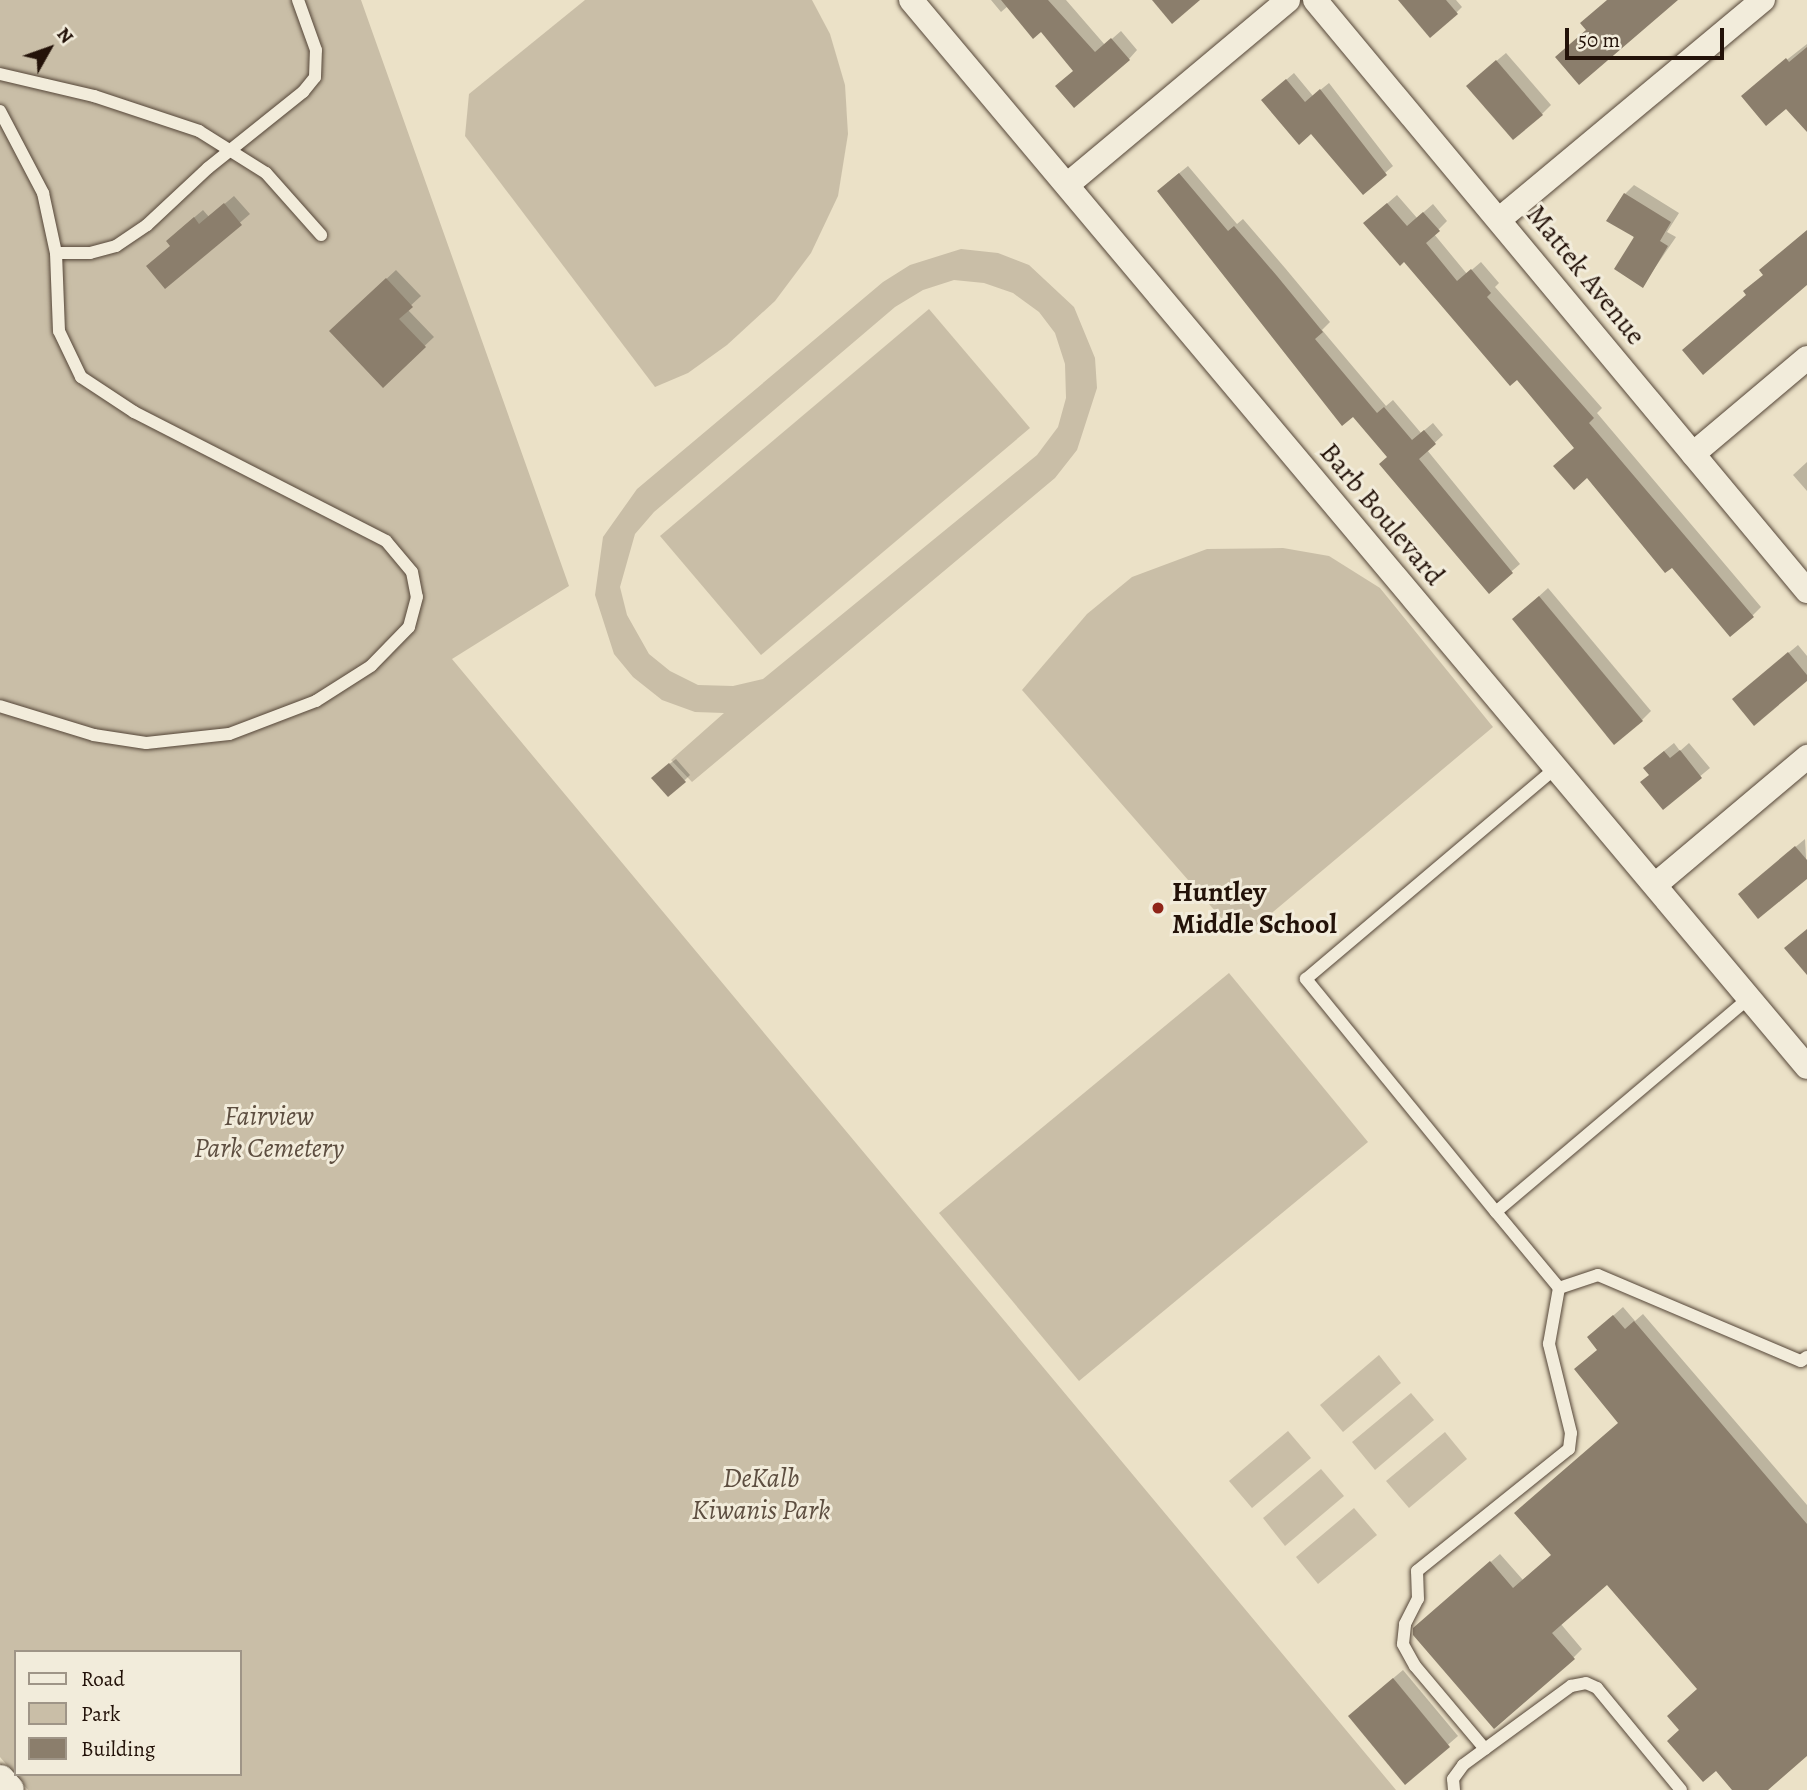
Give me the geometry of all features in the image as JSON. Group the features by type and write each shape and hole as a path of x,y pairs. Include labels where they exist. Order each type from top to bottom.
{"street":[{"name":"Barb Boulevard","path":"911,0 1807,1068"},
{"path":"1067,186 1288,0"},
{"name":"Mattek Avenue","path":"1315,0 1501,218 1807,591"},
{"path":"1501,218 1763,0"},
{"path":"1693,454 1807,358"},
{"path":"1655,885 1807,757"},
{"path":"0,1780 9,1790"}],"lane":[{"path":"57,253 90,253 116,246 147,225 303,92 314,77 316,50 298,0"},
{"path":"0,74 143,111 199,131 266,173 321,235"},
{"path":"0,111 43,193 57,253 59,331 81,376 134,412 386,541 412,572 417,597 409,627 371,666 316,701 229,734 146,743 94,735 0,706"},
{"path":"1485,1749 1415,1666 1403,1643 1405,1624 1418,1599 1418,1571 1569,1449 1571,1433 1549,1344 1559,1288 1306,979 1556,768"},
{"path":"1496,1212 1749,998"},
{"path":"1559,1288 1598,1275 1801,1361 1807,1357"},
{"path":"1454,1790 1453,1779 1464,1765 1571,1686 1586,1683 1597,1688 1681,1790"}],"green space":[{"path":"0,0 361,0 569,586 452,659 1396,1790 28,1790 16,1776 242,1776 242,1650 14,1650 14,1774 0,1757"},
{"path":"585,0 812,0 830,34 845,85 848,134 838,196 811,253 775,301 727,345 688,373 655,387 465,136 469,94"},
{"path":"961,249 998,253 1029,265 1074,307 1095,358 1097,388 1077,450 1055,478 692,782 671,760 724,713 695,712 662,700 633,677 614,654 595,595 603,537 637,489 883,282 910,265","holes":["954,280 984,283 1013,293 1039,312 1055,333 1065,364 1066,398 1058,427 1037,455 763,679 733,686 698,685 670,671 649,654 627,615 620,587 635,534 654,512 895,307 923,290"]},
{"path":"929,309 1030,428 761,655 660,536"},
{"path":"1283,548 1329,556 1380,588 1493,727 1255,927 1230,928 1022,690 1087,614 1132,577 1207,549"},
{"path":"1229,973 1368,1142 1079,1381 939,1213"},
{"path":"1379,1355 1401,1383 1343,1432 1320,1405"},
{"path":"1411,1393 1434,1420 1375,1470 1352,1442"},
{"path":"1288,1431 1311,1458 1252,1508 1229,1481"},
{"path":"1445,1432 1467,1459 1409,1508 1386,1481"},
{"path":"1321,1469 1344,1496 1285,1546 1263,1518"},
{"path":"1354,1508 1377,1535 1318,1584 1296,1557"}],"building":[{"path":"1001,0 1048,0 1095,52 1111,38 1130,60 1074,108 1055,86 1073,71 1041,32 1033,39"},
{"path":"1152,0 1200,0 1172,24"},
{"path":"1398,0 1446,0 1458,14 1430,38"},
{"path":"1607,0 1678,0 1579,85 1555,57 1586,30 1580,23"},
{"path":"1807,47 1807,132 1786,109 1766,126 1741,96 1786,58 1789,62"},
{"path":"1496,60 1543,115 1513,140 1466,86"},
{"path":"1286,79 1305,102 1320,89 1387,175 1363,195 1311,134 1299,145 1261,100"},
{"path":"1179,173 1228,231 1234,226 1277,276 1323,332 1315,339 1377,413 1384,407 1412,440 1424,430 1436,444 1419,459 1513,573 1489,594 1379,464 1387,457 1353,417 1342,426 1157,191"},
{"path":"1624,193 1671,222 1660,241 1668,246 1643,288 1614,269 1634,237 1606,221"},
{"path":"224,203 242,225 165,289 146,266 170,246 166,241 194,217 199,224"},
{"path":"1387,203 1407,226 1423,212 1440,231 1426,243 1457,281 1471,269 1491,293 1487,297 1594,418 1589,423 1754,617 1730,637 1672,568 1665,573 1587,478 1574,490 1553,466 1574,448 1517,380 1510,386 1404,262 1400,266 1363,223"},
{"path":"1807,230 1807,285 1703,375 1682,350 1746,295 1743,291 1763,275 1759,270"},
{"path":"386,278 413,307 399,319 426,347 383,388 329,331"},
{"path":"1539,596 1643,721 1614,745 1512,619"},
{"path":"1788,652 1807,675 1807,681 1754,726 1732,699"},
{"path":"1680,750 1702,778 1663,810 1640,782 1649,775 1643,768 1664,751 1670,758"},
{"path":"669,763 686,782 668,797 651,778"},
{"path":"1795,846 1807,860 1807,879 1758,919 1738,894"},
{"path":"1807,929 1807,975 1784,948"},
{"path":"1613,1315 1625,1329 1634,1321 1807,1524 1807,1756 1768,1790 1732,1790 1716,1771 1703,1782 1667,1741 1679,1730 1667,1716 1697,1689 1607,1585 1552,1633 1575,1659 1494,1729 1413,1635 1413,1628 1490,1561 1513,1588 1551,1555 1514,1513 1618,1423 1574,1369 1597,1350 1587,1337"},
{"path":"1393,1678 1450,1747 1405,1785 1348,1716"}],"place":[{"name":"Huntley Middle School","path":"1158,908"}],"park label":[{"name":"Fairview Park Cemetery","path":"269,1132"},
{"name":"DeKalb Kiwanis Park","path":"761,1494"}]}
